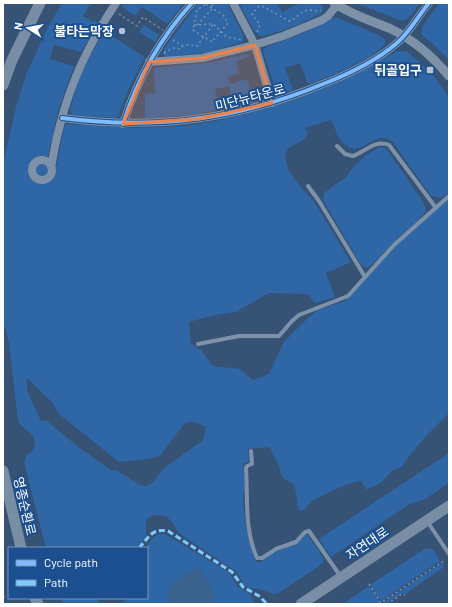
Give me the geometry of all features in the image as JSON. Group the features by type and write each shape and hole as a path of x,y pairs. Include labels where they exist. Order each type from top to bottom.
{"main road":[{"path":"3,85 12,60 40,3"},
{"name":"영종순환로","path":"3,471 20,547"},
{"name":"자연대로","path":"301,604 449,506"}],"street":[{"path":"123,124 131,99 150,62 176,23 192,3"},
{"name":"미단뉴타운로","path":"233,3 255,45 272,103"},
{"name":"미단뉴타운로","path":"62,118 123,124 157,123 199,119 272,103 339,78 389,50 404,36 429,3"},
{"path":"150,62 202,58 255,45 299,30 322,20 328,16 336,4 350,12 404,36 439,64 449,76"},
{"path":"51,167 62,118 74,82 87,51 116,7"}],"lane":[{"path":"337,146 345,154 353,156 376,144 380,143 388,145 436,208"},
{"path":"308,186 319,201 365,277"},
{"path":"198,344 239,336 279,336 299,315 348,296 394,245 449,196"},
{"path":"251,451 252,464 246,468 247,509 249,530 257,558 262,558 276,549 296,542 305,532 308,531 341,578"},
{"path":"427,521 449,554"}],"path":[{"path":"212,3 213,8"},
{"path":"206,4 223,15 228,23 212,42 194,31 194,25 198,9 206,4"},
{"path":"256,36 260,24 252,14 259,6 262,6 289,22 303,11 325,12"},
{"path":"116,7 137,26 143,17 164,31"},
{"path":"197,25 213,8"},
{"path":"194,25 214,23"},
{"path":"214,23 227,37 245,41"},
{"path":"170,37 183,46 197,46 214,23"},
{"path":"162,54 173,48 180,49 183,46"},
{"path":"369,584 380,604 445,560"},
{"path":"387,604 402,594 405,595"}],"highlighted area":[{"path":"255,45 272,103 199,119 123,124 149,62 202,58"}],"shaded area":[{"path":"62,3 91,3 83,16 93,22 94,20 98,23 81,52 54,45 50,59 74,66 58,111 48,156 33,159 28,167 31,178 35,181 44,183 51,179 55,171 66,124 135,128 186,126 221,120 297,99 337,83 398,51 406,51 423,65 434,76 449,97 449,192 441,198 432,196 428,192 393,142 382,138 356,149 351,148 346,145 337,135 331,120 305,128 308,133 305,139 287,149 285,157 289,171 315,203 351,262 326,273 335,297 315,303 308,294 269,293 236,312 215,315 189,322 191,344 201,350 213,366 240,369 253,380 269,374 284,342 306,320 317,310 345,301 350,297 394,247 449,198 449,413 427,435 402,467 393,470 381,483 366,489 361,481 357,481 317,499 301,511 298,509 295,487 281,475 279,466 269,447 248,449 249,462 243,463 245,482 243,500 246,528 255,561 259,563 273,553 296,544 306,534 324,559 322,564 279,593 273,594 260,589 249,588 244,585 237,572 187,539 178,532 167,517 160,515 153,515 148,518 146,522 146,537 136,547 46,547 24,462 26,456 34,449 35,443 33,435 18,421 9,343 3,321 3,168 16,107 26,75 48,27","holes":["27,378 51,401 59,414 119,462 148,459 160,456 184,424 192,421 206,427 203,440 163,469 153,482 146,486 140,485 116,470 111,470 77,446 47,421 41,421 27,391"]},
{"path":"123,3 185,3 167,24 142,7 136,15 134,15 122,7"},
{"path":"198,3 227,3 244,37 243,42 208,52 165,57 162,53 164,49"},
{"path":"239,3 277,3 282,12 300,3 320,3 324,8 322,12 301,23 282,31 260,36 254,31"},
{"path":"355,3 420,3 410,16 402,21"},
{"path":"439,3 449,3 449,60 422,34 422,27"},
{"path":"335,17 379,35 385,39 385,44 361,62 338,73 308,84 300,63 285,68 293,90 278,95 263,52 264,48 303,33"},
{"path":"144,25 159,35 155,42 139,32"},
{"path":"104,31 145,57 129,88 118,117 72,115 70,110 80,79"},
{"path":"246,54 251,56 236,61 239,74 228,77 230,84 247,79 254,103 233,107 229,86 215,89 218,110 191,115 145,119 145,94 155,93 154,68 212,62"},
{"path":"379,147 385,148 388,151 424,203 426,211 418,221 367,268 361,265 323,200 324,193 346,177 354,166 365,156"},
{"path":"40,164 44,164 48,170 44,176 40,176 36,172 36,168"},
{"path":"449,453 449,483 425,499 408,505 331,557 319,539"},
{"path":"164,534 230,573 238,587 250,594 254,604 214,604 209,584 200,569 167,597 172,604 119,604 128,599 148,599 148,547 146,547 155,536"},
{"path":"426,548 434,550 440,561 381,601 370,585"},
{"path":"442,563 444,567 405,594 402,593 385,604 381,604"},
{"path":"194,569 200,569 208,581 214,595 214,604 172,604 167,597 170,586"},
{"path":"369,586 380,602 377,604 343,604"},
{"path":"61,599 97,599 100,603 104,604 63,604"}],"marked path":[{"path":"140,547 154,532 163,530 168,531 232,572 243,587 259,596 267,604"}],"cycle path":[{"path":"123,124 135,91 151,60 170,30 192,3"},
{"path":"62,118 129,123 194,119 227,114 291,96 343,76 389,50 402,39 429,3"}],"place":[{"name":"불타는막장","path":"122,31"},
{"name":"뒤골입구","path":"430,70"}]}
